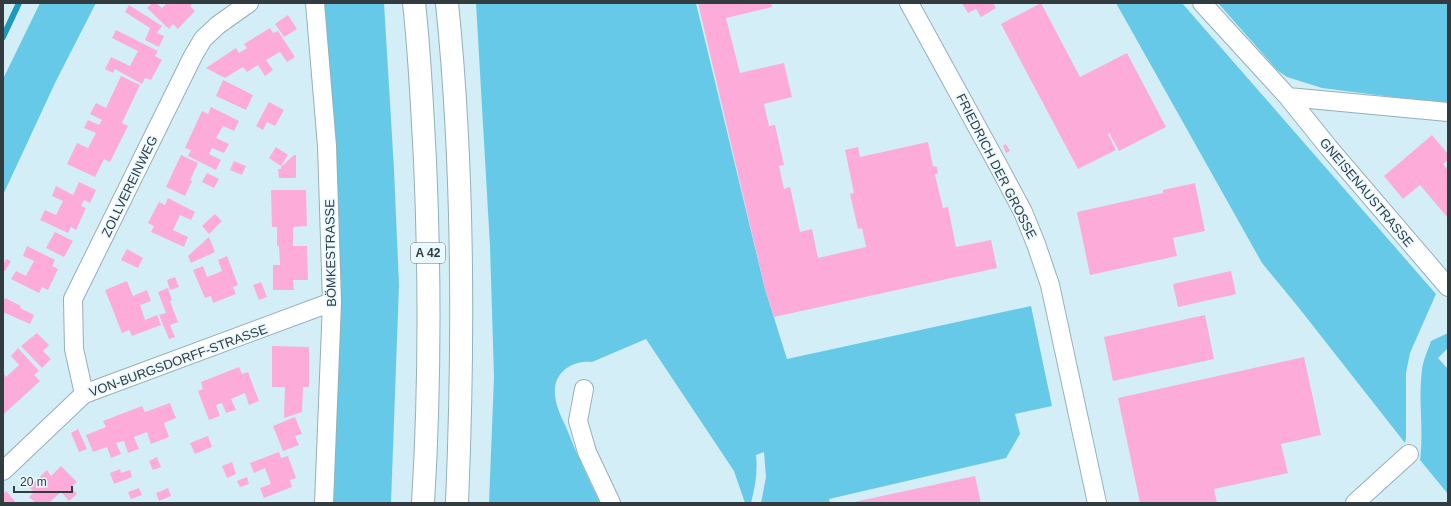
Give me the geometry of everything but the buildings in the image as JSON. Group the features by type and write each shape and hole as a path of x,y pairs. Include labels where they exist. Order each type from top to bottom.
{"highway":[{"name":"A 42","path":"414,3 423,128 427,210 429,307 427,436 423,503"},
{"name":"A 42","path":"447,3 456,127 461,240 461,410 457,503"}],"street":[{"name":"ZOLLVEREINWEG","path":"84,394 74,349 73,299 193,56 204,39 218,25 249,3"},
{"name":"BÖMKESTRASSE","path":"315,3 327,146 332,302 324,503"},
{"name":"FRIEDRICH DER GROSSE","path":"909,3 1023,212 1036,244 1050,285 1097,503"},
{"name":"GNEISENAUSTRASSE","path":"1202,3 1288,97 1329,148 1448,287"},
{"path":"1288,97 1448,112"},
{"name":"VON-BURGSDORFF-STRASSE","path":"3,471 84,394 332,302"},
{"path":"584,388 578,421 587,452 611,503"},
{"path":"1355,503 1409,454"}],"shaded area":[{"path":"40,3 96,3 56,81 3,195 3,79"},
{"path":"323,3 384,3 399,285 391,503 332,503"},
{"path":"476,3 696,3 765,289 787,359 1031,306 1052,406 1015,414 1020,434 1006,458 829,499 830,503 761,503 766,477 764,452 756,455 755,485 751,503 745,503 734,471 646,339 592,362 573,365 559,376 556,382 555,394 558,409 600,503 489,503 494,377 490,246"},
{"path":"1116,3 1182,3 1436,294 1410,353 1406,373 1405,443 1262,263"},
{"path":"1218,3 1448,3 1448,104 1322,88 1287,77 1277,70"},
{"path":"1448,333 1448,348 1438,358 1448,369 1448,494 1420,460 1421,381 1424,359 1431,341"}],"waterway":[{"path":"3,37 19,3"}]}
